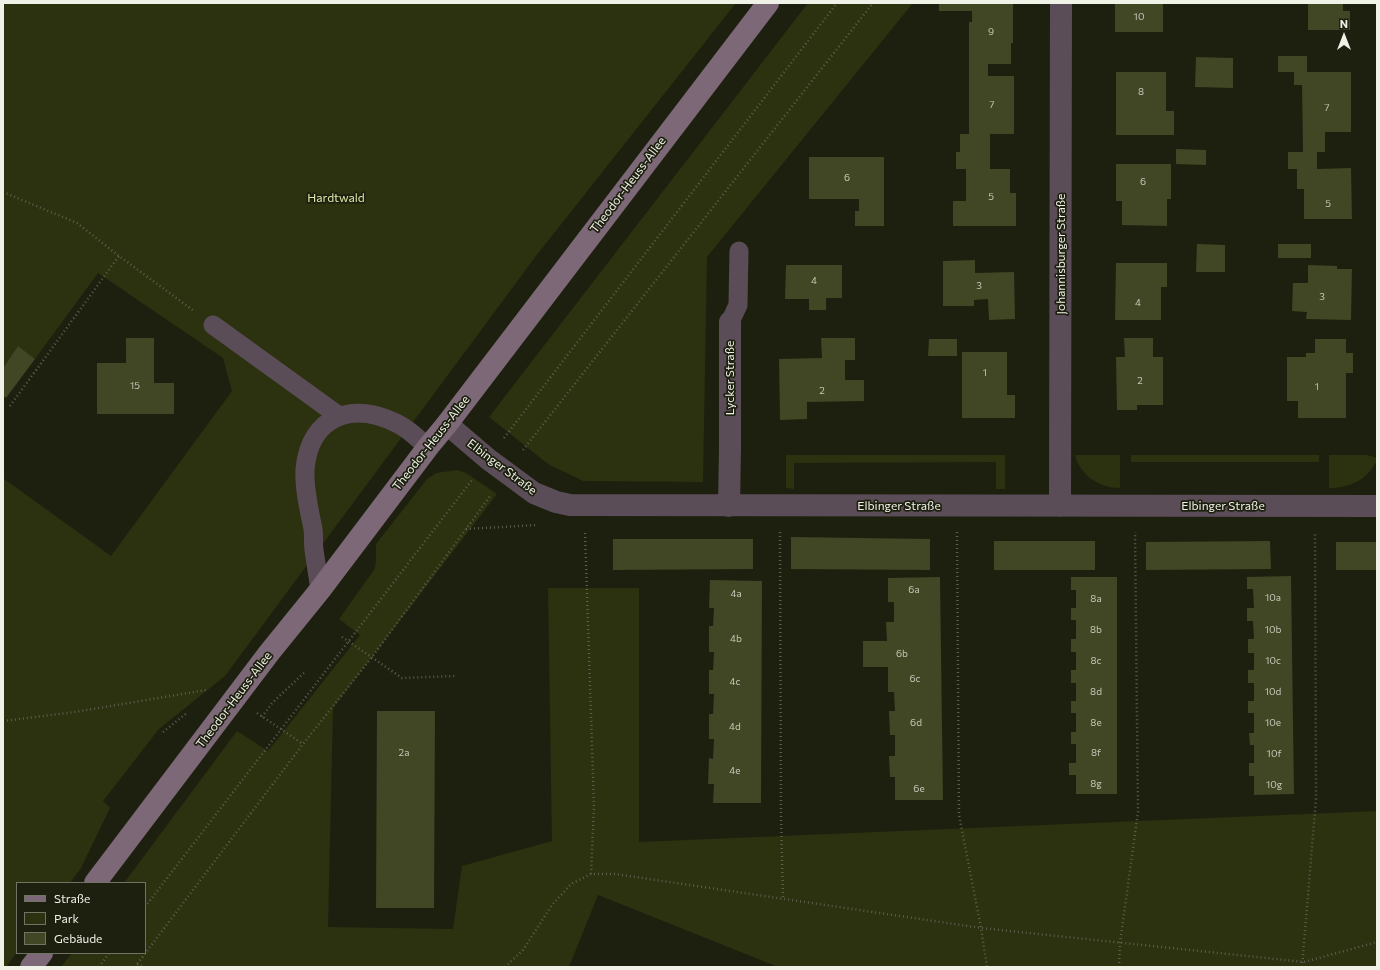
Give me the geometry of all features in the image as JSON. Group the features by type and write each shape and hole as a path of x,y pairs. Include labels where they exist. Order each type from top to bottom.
{"main road":[{"name":"Theodor-Heuss-Allee","path":"96,882 269,653 320,590 768,3"},
{"path":"31,967 41,954"}],"street":[{"name":"Johannisburger Straße","path":"1060,506 1061,3"},
{"name":"Lycker Straße","path":"729,506 730,322"},
{"name":"Elbinger Straße","path":"447,424 488,459 534,493 545,499 570,505 1377,506"}],"lane":[{"name":"Lycker Straße","path":"730,322 738,305 739,251"},
{"path":"213,325 340,416"},
{"path":"320,590 314,549 314,531 307,501 305,468 312,442 319,431 327,423 340,416 350,413 364,413 377,415 398,423 428,447"}],"path":[{"path":"146,906 837,3"},
{"path":"3,192 77,223 213,325"},
{"path":"10,406 119,256"},
{"path":"584,506 594,806 591,874"},
{"path":"780,506 781,808 783,898"},
{"path":"957,506 959,815 987,967"},
{"path":"1119,967 1120,943 1138,812 1135,506"},
{"path":"1302,967 1304,962 1316,799 1314,506"},
{"path":"466,529 545,525"},
{"path":"342,636 402,678 455,676"},
{"path":"262,717 272,703 305,672"},
{"path":"3,721 75,712 210,689"},
{"path":"505,967 523,950 552,905 571,884 591,874 615,874 981,928 1304,962 1377,942"},
{"path":"99,967 109,954"},
{"path":"137,964 144,967"}],"green space":[{"name":"Hardtwald","path":"3,3 736,3 536,256 225,676 159,729 103,801 110,808 81,868 71,882 16,882 16,953 6,967 3,967 3,478 111,556 232,391 223,358 98,273 35,359 18,346 3,368"},
{"path":"808,3 913,3 707,257 703,482 583,481 548,464 489,417"},
{"path":"786,455 1005,455 1005,489 996,489 996,462 794,463 794,489 786,488"},
{"path":"1075,455 1120,455 1120,488 1105,486 1092,479 1081,469"},
{"path":"1131,455 1319,455 1319,462 1131,462"},
{"path":"1329,455 1367,455 1377,458 1377,460 1369,473 1358,482 1337,488 1329,488"},
{"path":"457,470 466,473 497,494 333,708 328,927 453,929 462,866 552,841 548,588 639,588 639,842 1377,811 1377,967 778,967 598,895 569,967 61,967 71,954 146,954 146,882 125,882 237,731 268,751 360,635 339,619 374,570 376,563 376,544 427,479 436,473"}],"building":[{"path":"939,3 1013,3 1013,43 1011,43 1011,64 988,64 988,76 1014,76 1014,134 990,134 990,169 1010,169 1010,193 1016,193 1016,226 953,226 953,201 966,201 966,169 956,169 956,152 960,152 960,134 969,134 969,22 972,22 972,11 939,11"},
{"path":"1115,3 1163,3 1163,32 1115,32"},
{"path":"1308,3 1343,3 1343,11 1350,11 1350,30 1308,30"},
{"path":"1278,56 1307,56 1307,72 1351,72 1351,132 1325,132 1325,152 1317,152 1317,169 1351,168 1352,219 1304,219 1304,189 1297,189 1297,169 1288,169 1288,152 1303,152 1302,85 1294,85 1294,72 1278,72"},
{"path":"1196,57 1233,58 1233,88 1195,87"},
{"path":"1116,72 1166,72 1166,111 1174,111 1174,135 1116,135"},
{"path":"1176,149 1206,150 1206,165 1176,164"},
{"path":"809,157 884,157 884,226 855,226 855,211 859,211 859,199 809,199"},
{"path":"1116,164 1171,164 1171,199 1167,199 1167,226 1122,225 1122,201 1116,201"},
{"path":"1197,244 1225,245 1225,272 1196,272"},
{"path":"1278,244 1311,244 1311,258 1278,258"},
{"path":"975,260 975,273 1014,272 1015,319 989,320 988,299 974,300 974,306 943,306 943,261"},
{"path":"1116,263 1167,263 1167,287 1161,287 1161,320 1115,320"},
{"path":"786,265 842,265 842,298 826,298 826,310 809,310 809,299 785,299"},
{"path":"1308,265 1337,266 1337,269 1352,269 1351,320 1306,319 1307,312 1292,311 1293,283 1308,283"},
{"path":"126,338 154,338 154,383 174,383 174,414 97,414 97,363 126,363"},
{"path":"821,338 855,338 855,360 845,360 845,380 864,380 864,401 807,402 807,419 780,420 779,359 822,358"},
{"path":"1124,338 1153,338 1153,357 1163,357 1163,405 1137,405 1137,410 1117,410 1116,357 1125,357"},
{"path":"929,339 957,339 957,356 928,356"},
{"path":"1315,339 1346,339 1346,353 1353,353 1353,373 1346,373 1346,418 1298,418 1298,401 1287,401 1287,357 1306,357 1306,353 1315,353"},
{"path":"18,346 35,359 6,398 3,396 3,368"},
{"path":"962,352 1007,352 1007,395 1015,395 1015,418 962,418"},
{"path":"791,537 930,539 930,570 791,569"},
{"path":"613,539 753,539 753,569 613,570"},
{"path":"994,541 1095,541 1095,570 994,570"},
{"path":"1270,541 1271,569 1146,570 1146,542"},
{"path":"1336,542 1377,542 1377,570 1336,570"},
{"path":"1291,576 1294,794 1254,795 1254,776 1249,776 1249,763 1254,763 1254,745 1250,745 1249,733 1254,733 1254,713 1248,713 1248,701 1254,701 1254,683 1248,683 1248,670 1254,670 1254,653 1248,653 1248,639 1254,639 1253,621 1247,621 1247,608 1254,608 1253,589 1247,589 1247,577"},
{"path":"940,577 943,800 895,800 895,777 890,777 889,756 895,756 895,735 890,735 889,711 895,711 894,692 888,692 888,667 863,667 863,641 887,641 886,622 894,622 894,602 888,602 888,578"},
{"path":"1071,577 1117,577 1117,794 1076,794 1076,775 1069,775 1069,763 1076,763 1076,744 1071,744 1071,732 1076,732 1076,713 1071,713 1071,701 1076,701 1076,683 1071,683 1071,670 1076,670 1076,652 1071,652 1071,639 1076,639 1076,620 1071,620 1071,608 1076,608 1076,590 1071,590"},
{"path":"710,580 762,581 761,803 713,803 714,784 708,784 709,758 713,759 714,739 709,739 709,714 713,714 714,694 709,694 709,670 713,670 714,652 709,652 709,626 713,626 714,608 709,608"},
{"path":"377,711 435,711 434,908 376,908"}]}
